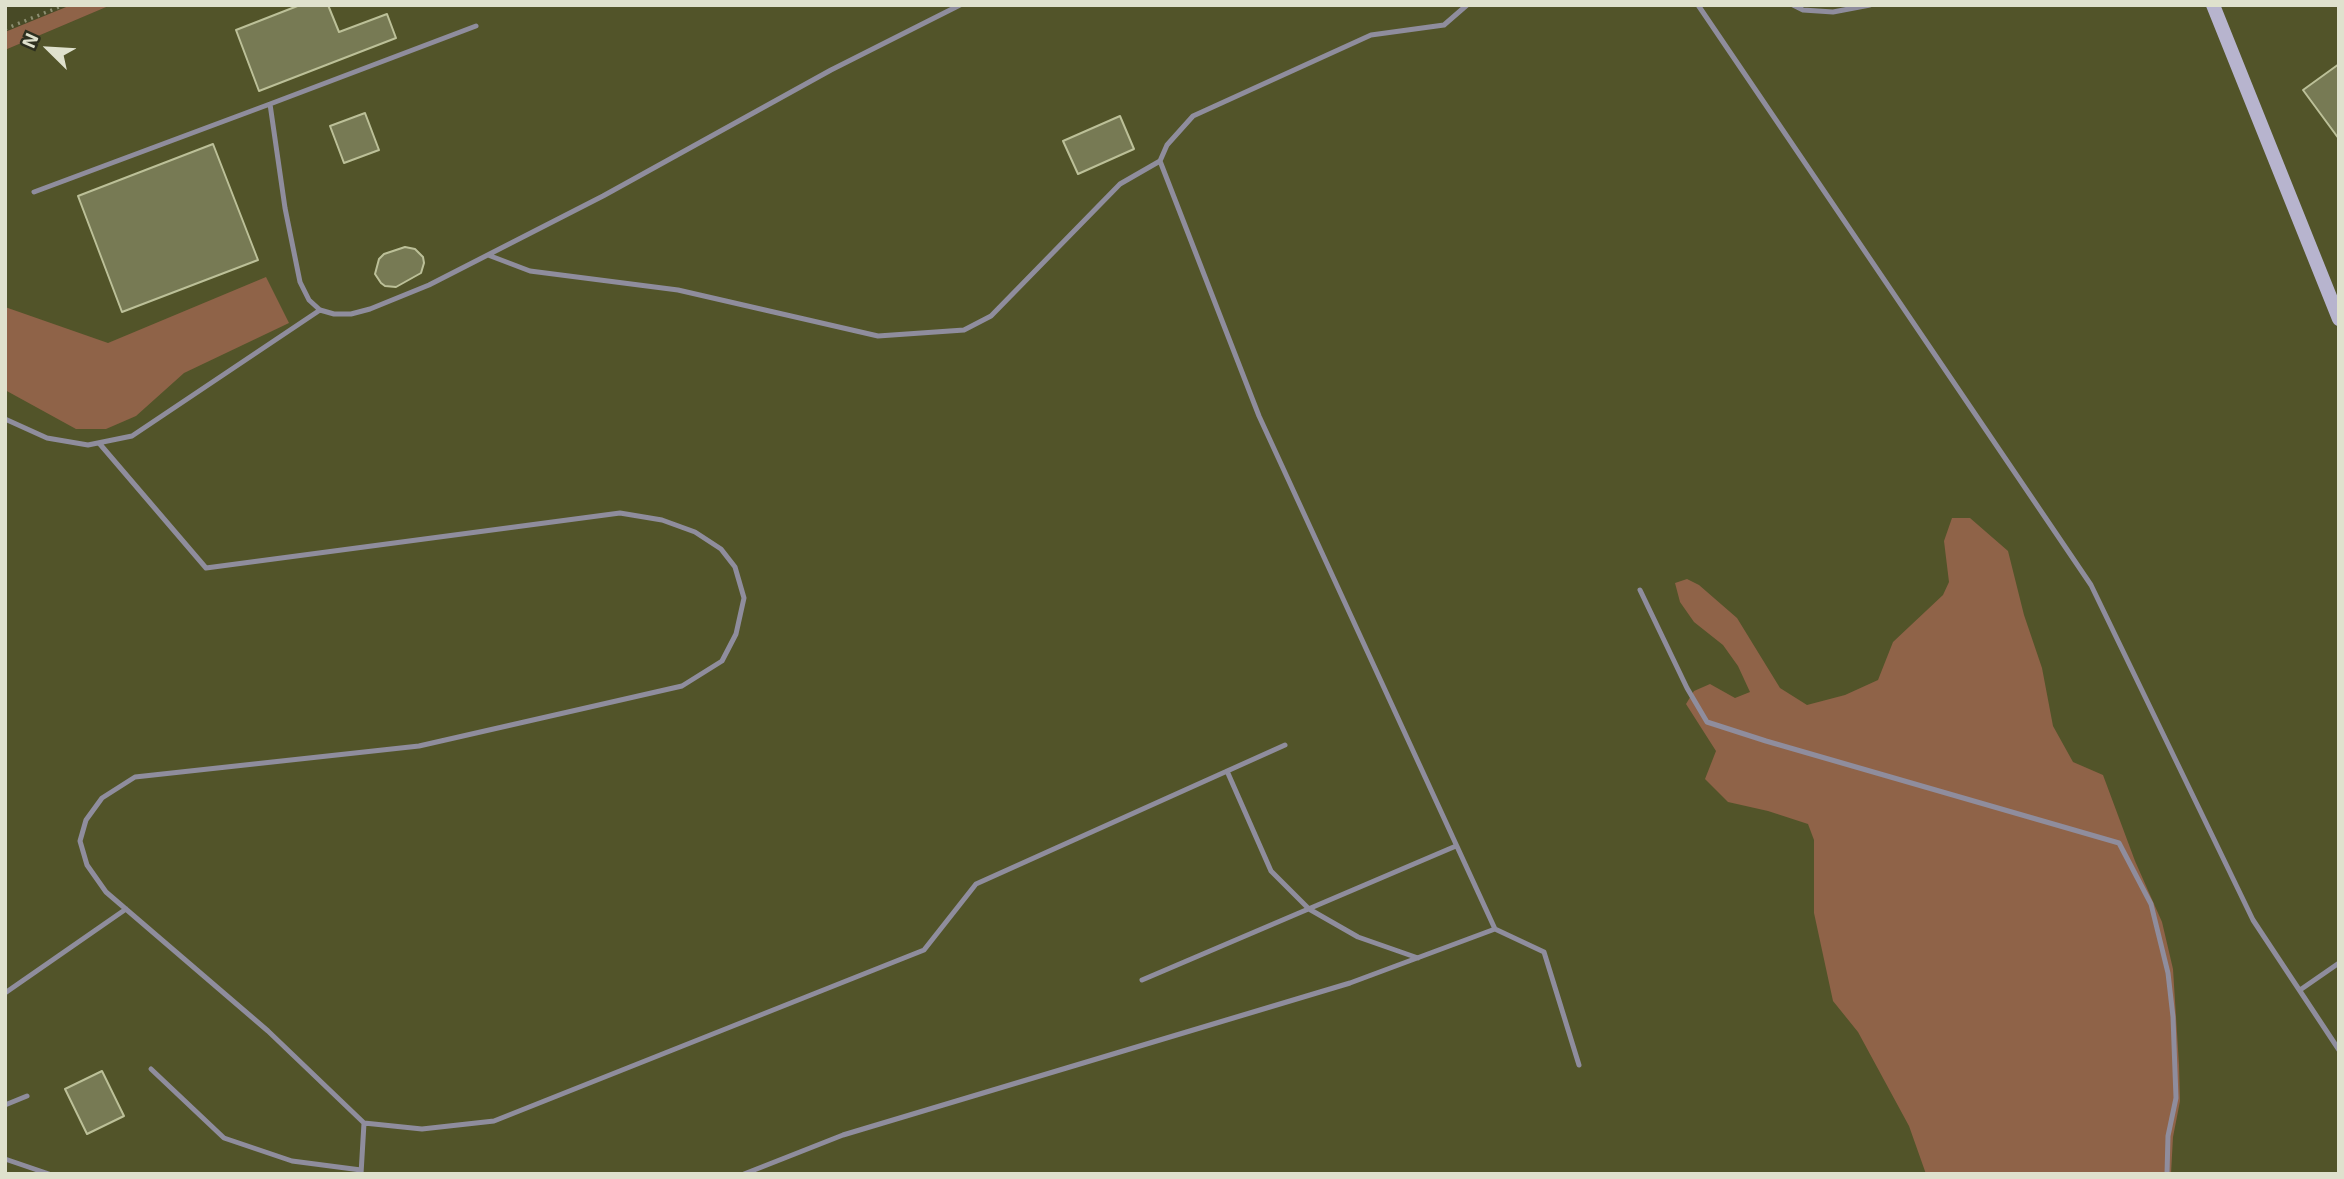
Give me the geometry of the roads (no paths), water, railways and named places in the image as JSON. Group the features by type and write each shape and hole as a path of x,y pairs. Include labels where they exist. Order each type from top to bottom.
{"main road":[{"path":"2213,5 2339,319"}],"lane":[{"path":"270,104 285,208 300,282 309,300 320,310 334,314 351,314 429,285 603,196 831,70 960,5"},
{"path":"488,255 530,271 678,290 878,336 964,330 991,316 1120,184 1160,161 1167,145 1193,116 1371,35 1444,25 1467,5"},
{"path":"1698,5 2091,585 2253,920 2339,1050"},
{"path":"1793,5 1803,10 1833,12 1870,5"},
{"path":"34,192 476,26"},
{"path":"1160,161 1259,416 1495,929 1545,951 1579,1065"},
{"path":"5,419 47,439 88,445 132,436 320,310"},
{"path":"99,443 206,568 620,513 662,520 695,532 721,549 735,567 744,598 736,634 722,661 682,685 419,746 135,777 102,798 86,820 80,841 88,865 106,892 268,1031 364,1123 422,1129 494,1121 924,950 976,884 1285,745"},
{"path":"1640,590 1686,688 1707,722 2119,843 2151,904 2168,973 2176,1098 2168,1136 2167,1174"},
{"path":"1227,771 1271,872 1309,909 1358,937 1419,958"},
{"path":"1142,980 1457,846"},
{"path":"5,993 126,909"},
{"path":"744,1174 843,1135 1350,983 1495,929"},
{"path":"2300,990 2339,963"},
{"path":"151,1069 224,1138 292,1161 361,1172 364,1123"},
{"path":"5,1105 27,1096"},
{"path":"5,1159 49,1174"}]}
